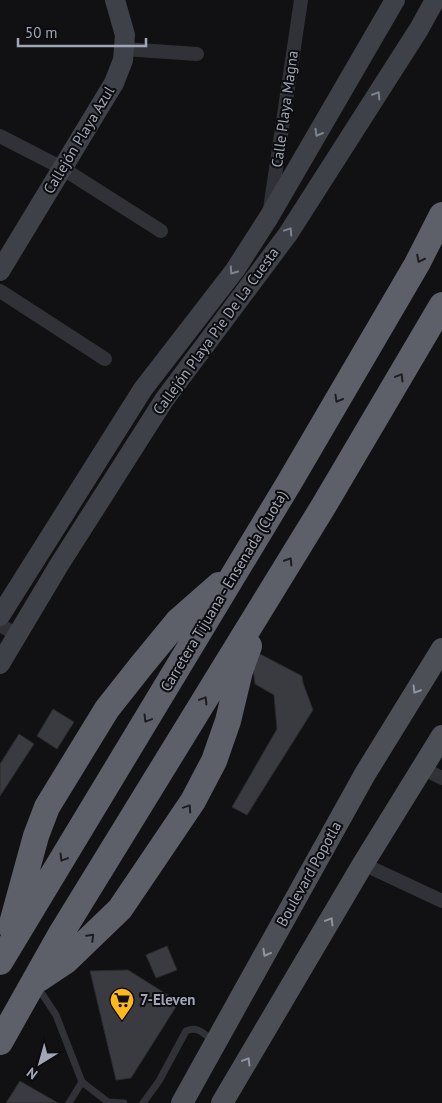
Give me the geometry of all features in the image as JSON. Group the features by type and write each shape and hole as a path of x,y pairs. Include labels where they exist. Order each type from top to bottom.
{"highway":[{"name":"Carretera Tijuana - Ensenada (Cuota)","path":"1,961 289,483 417,264 442,215"},
{"path":"0,1042 108,856 322,507 442,305"},
{"path":"1,961 36,836 47,808 61,784 107,709 141,666 178,621 234,572"},
{"path":"34,982 66,961 120,909 193,801 214,761 228,721 240,671 266,598"}],"main road":[{"name":"Callejón Playa Azul","path":"0,271 114,83 123,60 125,34 115,0"},
{"name":"Callejón Playa Pie De La Cuesta","path":"0,616 143,389 234,270 268,218 396,0"},
{"name":"Callejón Playa Pie De La Cuesta","path":"0,664 59,565 164,400 288,234 419,30 435,0"},
{"name":"Boulevard Popotla","path":"182,1103 365,774 442,649"},
{"path":"222,1103 363,864 442,736"}],"street":[{"name":"Calle Playa Magna","path":"268,218 301,0"},
{"path":"124,49 197,54"},
{"path":"0,136 62,168 161,231"},
{"path":"0,291 105,359"},
{"path":"0,625 17,635"},
{"path":"422,768 442,778"},
{"path":"363,864 442,901"}],"lane":[{"path":"34,982 56,1015 82,1082 108,1103 124,1103"},
{"path":"143,1103 159,1081 186,1031 198,1029 216,1043"},
{"path":"69,1103 82,1082"}],"building":[{"path":"260,654 302,676 313,710 247,815 232,807 277,729 274,695 255,684 252,662"},
{"path":"53,709 74,722 57,749 37,736"},
{"path":"19,734 34,744 0,796 0,764"},
{"path":"167,946 177,970 156,978 146,955"},
{"path":"128,970 179,1002 131,1078 116,1080 90,971"},
{"path":"20,1081 58,1103 6,1103"}],"place":[{"name":"7-Eleven","path":"122,1021"}]}
